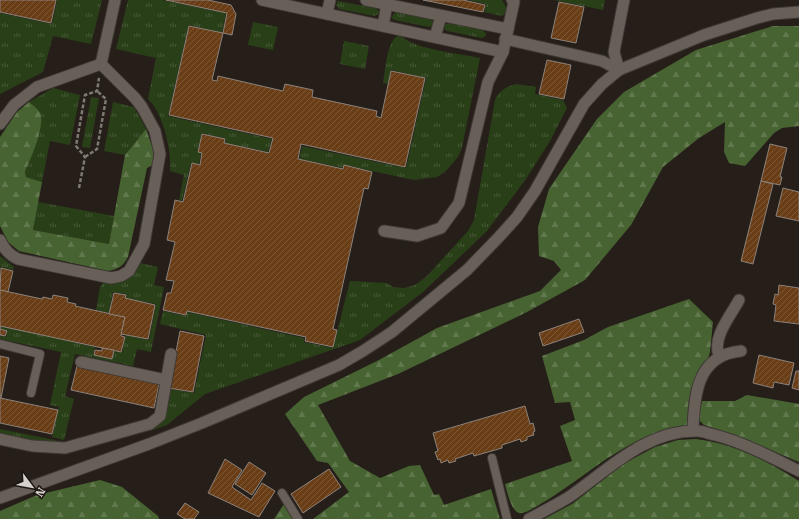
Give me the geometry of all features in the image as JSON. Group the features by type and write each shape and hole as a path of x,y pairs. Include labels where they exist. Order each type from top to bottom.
{"street":[{"path":"102,64 115,0"},
{"path":"262,0 310,5 327,14 503,52"},
{"path":"327,14 330,0"},
{"path":"366,0 441,16 602,61 619,70"},
{"path":"384,231 417,236 441,228 459,203 488,82 503,52 514,2 512,0"},
{"path":"619,70 614,52 624,0"},
{"path":"383,26 387,4"},
{"path":"0,498 142,447 339,365 392,332 467,270 504,232 535,191 584,104 602,84 619,70 662,51 726,28 773,14 799,12"},
{"path":"436,37 441,16"},
{"path":"602,61 614,52"},
{"path":"0,124 14,105 37,87 102,64"},
{"path":"0,240 4,248 11,256 18,259 111,278 125,274 137,260 144,244 160,154 154,131 142,107 136,98 102,64"},
{"path":"0,110 14,105"},
{"path":"719,356 716,347 719,336 739,300"},
{"path":"693,431 698,387 709,366 719,356 728,352 741,351"},
{"path":"0,439 32,446 65,448 150,424 160,416 171,354"},
{"path":"81,362 166,380"},
{"path":"529,519 568,498 622,457 652,440 680,432 693,431 706,433 752,447 799,471"}],"lane":[{"path":"0,344 40,354 32,393"},
{"path":"492,458 507,519"},
{"path":"282,493 298,519"}],"path":[{"path":"97,91 102,64"},
{"path":"85,157 76,146 85,95 97,91"},
{"path":"80,188 85,157 97,149 106,99 97,91"}],"green space":[{"path":"57,0 102,0 91,44 53,36 43,72 0,94 0,13 52,24"},
{"path":"128,0 163,0 226,13 222,33 189,25 168,116 272,139 268,152 225,143 226,139 202,133 197,152 201,153 199,164 191,163 182,201 179,200 184,175 170,171 170,154 162,122 158,113 148,99 156,58 116,49"},
{"path":"468,0 502,0 506,7 506,13 502,16 484,12 486,4"},
{"path":"554,0 605,0 603,10"},
{"path":"338,1 375,8 379,11 378,14 374,16 339,9 336,5"},
{"path":"396,12 430,19 433,21 433,25 429,27 394,20 391,17"},
{"path":"253,22 278,27 273,50 248,45"},
{"path":"448,23 483,30 486,36 482,38 447,31 445,30 444,25"},
{"path":"773,26 799,26 799,126 782,128 774,133 745,166 729,163 724,152 725,122 699,138 663,167 631,225 585,280 527,312 398,374 318,405 350,461 380,478 409,466 420,465 434,495 439,494 444,505 491,489 500,519 313,519 349,492 328,463 317,461 285,414 304,397 379,360 437,328 540,291 561,270 554,261 539,256 538,227 549,189 597,119 624,92 696,50"},
{"path":"397,36 403,37 417,45 427,48 480,58 462,148 458,157 445,172 437,177 414,180 344,165 343,168 299,159 302,146 406,168 426,78 391,70 388,84 383,83 389,51 393,40"},
{"path":"344,41 369,46 365,69 340,64"},
{"path":"516,84 536,87 535,94 563,100 567,108 550,141 526,179 487,231 423,292 360,340 205,394 167,425 150,431 149,428 156,425 166,413 171,389 194,393 206,335 160,324 163,311 186,316 187,312 304,338 304,342 333,348 350,281 387,283 393,287 404,288 415,285 427,276 468,231 474,220 495,100 503,90"},
{"path":"53,88 80,95 70,145 50,141 42,182 26,177 25,172 32,154 37,108 29,102"},
{"path":"91,97 99,98 90,148 82,147"},
{"path":"29,102 38,110 41,116 38,137 25,172 26,177 42,182 33,230 109,244 125,155 146,129 154,152 153,165 147,168 128,257 118,268 108,271 19,251 8,242 0,226 0,137 17,112"},
{"path":"113,102 134,107 146,129 125,155 104,151"},
{"path":"38,202 114,216 109,244 33,230"},
{"path":"0,256 14,267 13,270 1,267 0,271"},
{"path":"140,263 158,267 154,285 164,287 151,352 137,349 133,366 75,354 65,396 74,399 64,440 52,437 59,407 50,405 61,352 0,339 0,336 6,337 7,331 1,329 1,326 95,347 93,355 112,359 114,351 122,352 126,335 149,340 156,304 126,298 126,294 113,292 109,313 96,310 100,287 103,283 135,271"},
{"path":"689,299 713,322 710,352 688,426 667,430 648,436 631,444 549,499 522,513 516,511 510,500 505,484 572,461 560,426 575,420 570,402 555,403 542,356 584,340 608,327"},
{"path":"747,395 799,404 799,462 735,435 704,425 698,419 702,401 735,401"},
{"path":"0,429 64,442 53,443 0,435"},
{"path":"696,439 738,449 774,466 799,481 799,519 544,519 572,504 625,463 655,447 678,440"},
{"path":"100,480 122,487 158,516 159,519 0,519 0,511 37,495"},
{"path":"284,504 293,519 274,519"}],"building":[{"path":"0,0 56,0 51,23 0,12"},
{"path":"166,0 208,0 231,5 236,14 232,35 223,33 227,13"},
{"path":"423,0 463,0 485,5 483,12"},
{"path":"559,2 584,7 576,43 551,38"},
{"path":"189,26 223,33 212,80 217,81 218,76 283,91 285,84 313,90 312,97 377,111 376,116 381,118 391,71 425,78 405,167 301,144 298,159 343,169 344,165 372,172 368,189 364,188 333,329 337,330 333,347 305,341 306,337 187,311 186,315 163,310 167,293 171,293 174,281 166,280 175,242 167,240 175,200 183,202 192,163 200,165 202,153 198,152 202,134 225,139 224,143 269,153 273,138 169,115"},
{"path":"547,60 571,65 564,99 539,94"},
{"path":"770,144 787,148 780,177 782,177 780,185 761,181"},
{"path":"761,181 773,184 753,264 741,261"},
{"path":"783,188 799,192 799,221 776,216"},
{"path":"1,268 13,271 8,292 0,290"},
{"path":"779,285 799,288 799,324 774,321 776,305 773,304 775,294 778,295"},
{"path":"0,290 42,299 43,297 52,299 53,295 68,298 67,302 76,304 75,306 125,317 121,336 125,337 121,352 0,326"},
{"path":"114,293 126,295 125,298 155,305 148,339 121,334 125,317 109,314"},
{"path":"579,319 584,332 543,346 539,333"},
{"path":"0,329 7,331 5,336 0,335"},
{"path":"180,331 204,336 193,392 169,388"},
{"path":"102,348 114,350 112,359 94,355 95,350 102,351"},
{"path":"759,355 794,363 789,385 774,382 773,388 753,383"},
{"path":"0,356 9,358 1,398 0,398"},
{"path":"77,366 159,384 154,408 71,390"},
{"path":"796,371 799,371 799,390 792,388"},
{"path":"0,398 58,410 52,434 0,423"},
{"path":"525,406 530,424 533,423 535,431 533,432 534,435 527,437 527,440 521,442 520,439 502,445 502,448 474,456 473,453 455,459 456,461 449,463 448,460 441,463 440,459 438,460 435,452 438,451 433,433"},
{"path":"225,459 242,470 232,487 251,500 262,483 275,491 259,517 208,493"},
{"path":"249,462 266,473 252,495 235,484"},
{"path":"329,469 341,487 303,513 291,494"},
{"path":"185,503 199,512 194,519 185,519 177,514"}]}
